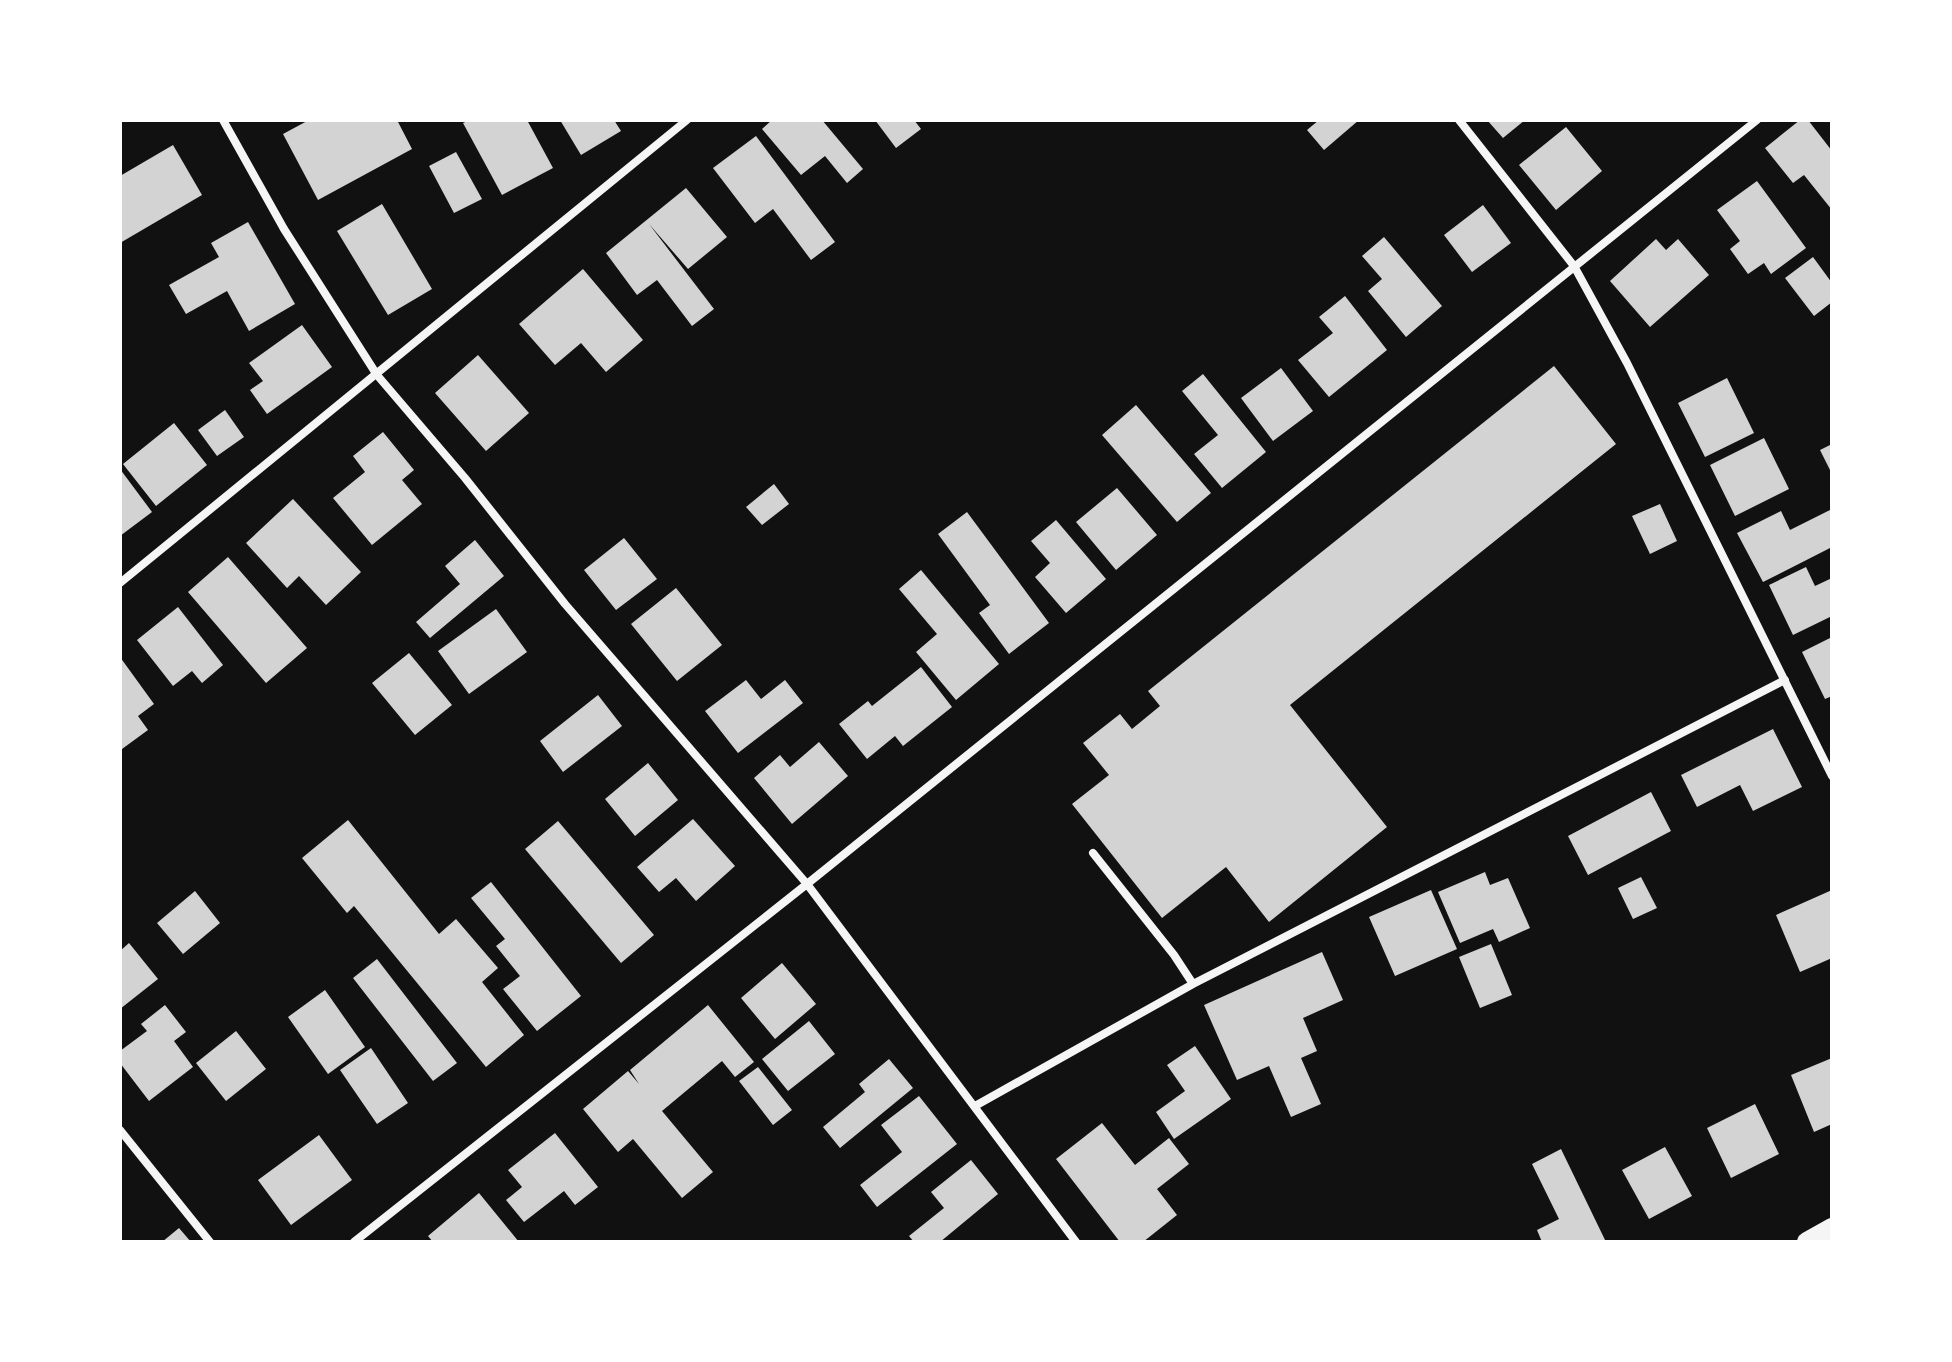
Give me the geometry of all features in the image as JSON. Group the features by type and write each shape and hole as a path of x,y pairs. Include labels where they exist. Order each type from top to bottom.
{"main road":[{"path":"1807,1242 1832,1228"}],"street":[{"path":"223,120 284,229 377,375 465,478 565,604 807,884 1076,1242"},
{"path":"120,583 687,120"},
{"path":"1459,120 1574,266 1627,363 1832,776"},
{"path":"354,1242 807,884 1757,120"},
{"path":"975,1106 1193,984 1785,680"},
{"path":"1093,853 1174,955 1193,984"},
{"path":"120,1130 210,1242"}],"building":[{"path":"309,120 397,120 412,149 318,200 283,134"},
{"path":"470,120 527,120 553,168 502,195 463,123"},
{"path":"560,120 614,120 621,131 581,155"},
{"path":"772,120 822,120 863,169 847,183 825,156 801,175 762,129"},
{"path":"875,120 914,120 921,129 896,148"},
{"path":"1319,120 1359,120 1324,150 1307,130"},
{"path":"1487,120 1525,120 1503,138"},
{"path":"1800,120 1808,120 1832,151 1832,210 1804,175 1793,183 1765,148"},
{"path":"1566,127 1602,171 1556,210 1519,165"},
{"path":"756,136 835,242 811,260 773,209 755,223 713,168"},
{"path":"173,145 202,195 120,243 120,176"},
{"path":"456,152 482,199 454,213 429,166"},
{"path":"1757,181 1806,248 1771,274 1764,263 1748,274 1730,249 1740,241 1717,210"},
{"path":"686,188 727,237 688,269 649,224 714,309 692,326 657,280 637,295 606,253"},
{"path":"382,204 432,289 388,315 337,231"},
{"path":"1483,205 1511,243 1472,272 1444,235"},
{"path":"248,222 295,304 249,331 227,291 186,314 169,285 219,257 211,243"},
{"path":"1384,237 1442,306 1406,337 1368,291 1382,279 1362,256"},
{"path":"1656,239 1666,250 1678,239 1709,275 1650,327 1610,281"},
{"path":"1813,257 1832,283 1832,302 1814,316 1785,278"},
{"path":"583,269 643,340 606,372 581,343 555,365 519,324"},
{"path":"1345,296 1387,350 1329,397 1298,360 1333,333 1319,317"},
{"path":"302,325 332,367 267,414 250,390 263,381 249,363"},
{"path":"478,355 529,413 486,451 435,393"},
{"path":"1554,366 1616,444 1290,705 1387,827 1269,922 1226,867 1162,918 1072,804 1109,775 1083,743 1120,714 1132,729 1160,706 1148,691"},
{"path":"1281,368 1313,411 1273,441 1241,398"},
{"path":"1203,374 1266,452 1222,488 1194,454 1218,435 1182,391"},
{"path":"1727,378 1754,433 1705,457 1678,403"},
{"path":"1136,405 1211,493 1177,522 1102,435"},
{"path":"225,410 244,437 217,456 198,430"},
{"path":"174,423 207,465 156,506 123,464"},
{"path":"383,432 414,470 402,480 422,504 372,545 333,498 365,472 353,456"},
{"path":"1764,438 1789,489 1735,516 1710,465"},
{"path":"1832,444 1832,474 1820,450"},
{"path":"120,469 152,512 120,536"},
{"path":"774,484 789,504 762,525 746,507"},
{"path":"1117,488 1157,535 1116,570 1076,522"},
{"path":"293,499 361,572 326,605 299,576 287,588 246,543"},
{"path":"1660,504 1677,541 1650,554 1632,516"},
{"path":"1832,509 1832,547 1763,582 1737,533 1781,511 1790,530"},
{"path":"967,512 1049,623 1009,654 979,613 990,605 938,534"},
{"path":"1056,520 1106,579 1066,613 1035,577 1050,563 1031,541"},
{"path":"624,538 657,579 616,610 584,570"},
{"path":"475,540 504,576 430,638 416,622 460,584 445,566"},
{"path":"228,557 307,648 266,683 188,592"},
{"path":"1806,567 1815,586 1832,578 1832,616 1793,635 1769,585"},
{"path":"921,570 999,664 956,700 916,652 937,634 899,589"},
{"path":"676,588 722,645 677,681 631,624"},
{"path":"178,607 223,665 202,683 192,671 173,686 137,640"},
{"path":"496,609 527,652 469,694 438,651"},
{"path":"1832,637 1832,696 1825,699 1802,652"},
{"path":"409,653 452,705 415,735 372,683"},
{"path":"120,657 154,704 138,716 148,730 122,749 120,746"},
{"path":"921,667 952,707 903,746 895,736 867,759 839,724 868,701 872,706"},
{"path":"746,680 761,699 785,680 803,703 738,753 705,711"},
{"path":"598,695 622,726 563,772 540,741"},
{"path":"1773,729 1802,787 1753,811 1740,785 1697,807 1681,775"},
{"path":"819,742 848,776 792,824 754,778 780,755 790,767"},
{"path":"648,763 678,800 635,836 605,799"},
{"path":"1651,792 1671,831 1588,875 1568,836"},
{"path":"693,819 735,866 696,901 676,878 659,892 637,867"},
{"path":"348,820 439,934 456,919 498,968 482,982 524,1035 486,1067 354,906 347,913 302,858"},
{"path":"558,821 654,935 621,963 525,849"},
{"path":"1485,872 1490,885 1508,878 1530,928 1499,942 1493,929 1460,943 1438,892"},
{"path":"1641,877 1657,908 1633,919 1618,888"},
{"path":"491,882 581,996 537,1031 503,989 520,976 496,946 505,939 471,898"},
{"path":"1431,890 1457,949 1395,976 1369,917"},
{"path":"1832,890 1832,958 1800,972 1776,915"},
{"path":"195,891 220,923 183,954 157,923"},
{"path":"129,943 158,979 120,1009 120,951"},
{"path":"1491,944 1512,995 1480,1008 1459,957"},
{"path":"1322,952 1343,1000 1303,1018 1317,1051 1301,1058 1321,1104 1291,1117 1269,1066 1237,1080 1204,1005"},
{"path":"377,959 457,1063 433,1081 353,978"},
{"path":"782,963 816,1004 775,1039 741,998"},
{"path":"325,990 365,1047 328,1074 288,1017"},
{"path":"165,1005 186,1032 174,1041 193,1067 149,1101 120,1063 120,1051 147,1031 141,1024"},
{"path":"708,1005 754,1062 735,1077 722,1061 662,1111 713,1172 682,1198 633,1139 618,1152 583,1109 628,1071 639,1084 630,1070"},
{"path":"809,1021 835,1054 788,1091 762,1059"},
{"path":"236,1031 266,1069 226,1101 196,1063"},
{"path":"1195,1046 1231,1099 1174,1139 1156,1112 1185,1091 1167,1065"},
{"path":"371,1048 408,1103 377,1124 340,1070"},
{"path":"1832,1058 1832,1124 1814,1132 1791,1075"},
{"path":"889,1059 913,1088 840,1148 823,1127 865,1092 859,1084"},
{"path":"758,1067 792,1110 773,1125 739,1081"},
{"path":"919,1096 957,1144 877,1207 860,1185 902,1152 881,1125"},
{"path":"1755,1104 1779,1154 1731,1178 1707,1128"},
{"path":"1102,1123 1135,1165 1169,1138 1189,1164 1157,1189 1177,1215 1143,1242 1120,1242 1056,1159"},
{"path":"555,1133 598,1187 575,1205 564,1191 524,1222 506,1200 522,1187 508,1170"},
{"path":"319,1135 352,1180 291,1225 258,1180"},
{"path":"1665,1147 1692,1196 1649,1219 1622,1170"},
{"path":"1561,1149 1606,1242 1542,1242 1537,1230 1559,1219 1532,1164"},
{"path":"971,1160 998,1194 940,1242 914,1242 909,1236 944,1208 931,1192"},
{"path":"479,1193 519,1242 433,1242 428,1236"},
{"path":"179,1228 191,1242 162,1242"}]}
